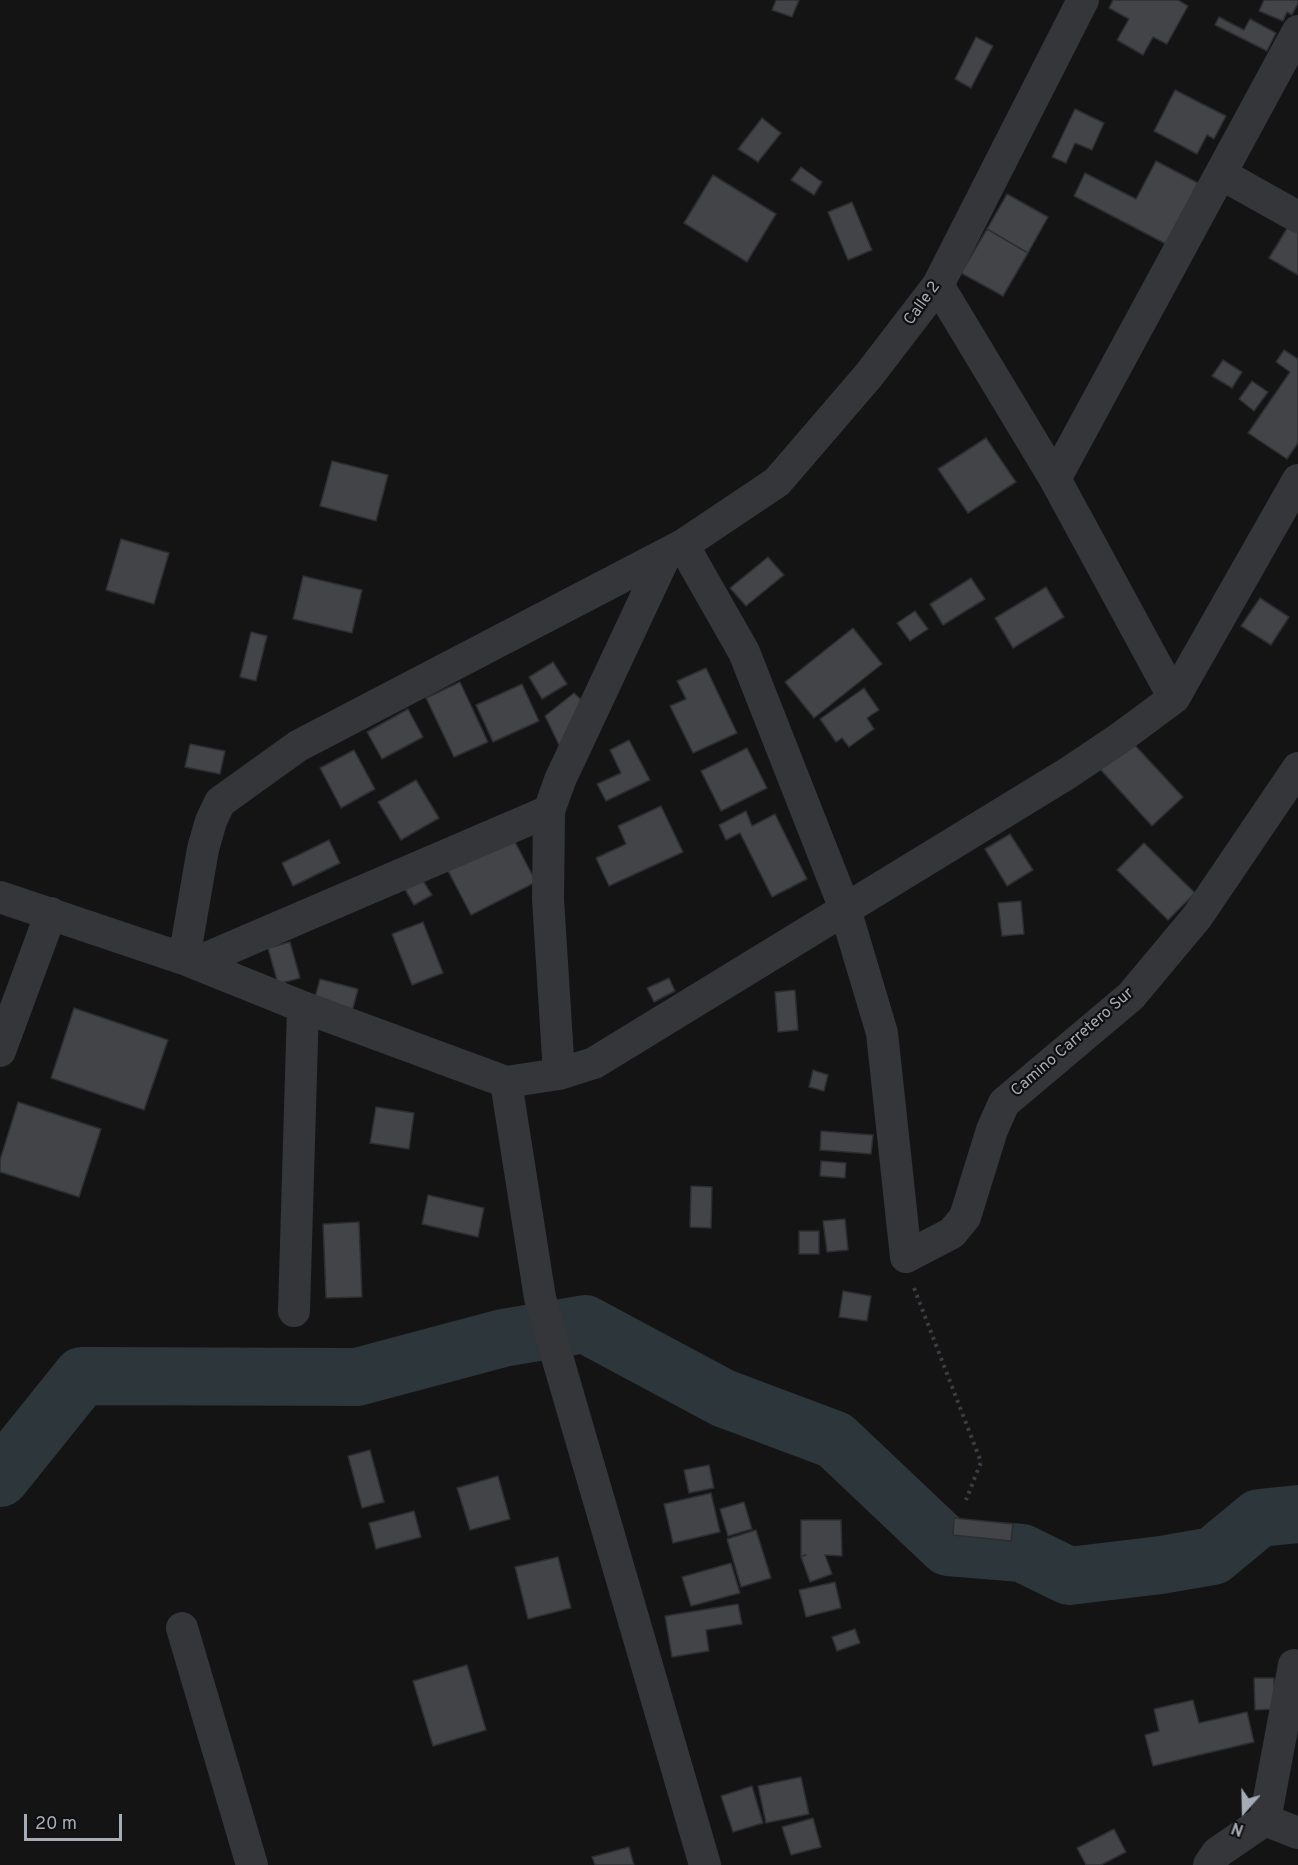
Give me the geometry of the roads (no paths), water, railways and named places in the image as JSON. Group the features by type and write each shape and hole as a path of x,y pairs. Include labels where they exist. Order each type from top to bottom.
{"street":[{"name":"Calle 2","path":"190,961 203,849 211,820 220,802 298,746 675,550 777,482 869,375 938,285 1083,0"},
{"path":"1055,479 1298,31"},
{"path":"1221,174 1298,217"},
{"path":"938,285 1055,479 1174,698"},
{"path":"0,897 190,961 303,1007 506,1082 559,1074 594,1063 1068,773 1174,698 1298,480"},
{"path":"559,1074 548,899 549,811 560,780 675,550 744,652 845,909"},
{"name":"Camino Carretero Sur","path":"845,909 882,1033 906,1257 952,1233 965,1217 992,1130 1004,1103 1131,996 1197,917 1298,768"},
{"path":"190,961 549,811"},
{"path":"0,1051 51,913"},
{"path":"294,1311 303,1007"},
{"path":"506,1082 540,1298 705,1865"},
{"path":"182,1628 252,1865"},
{"path":"1209,1865 1217,1853 1265,1820 1293,1665"},
{"path":"1265,1820 1298,1833"}],"waterway":[{"path":"0,1478 82,1376 357,1377 503,1338 585,1324 723,1398 835,1440 948,1547 1022,1553 1069,1576 1213,1556 1259,1518 1298,1514"}]}
